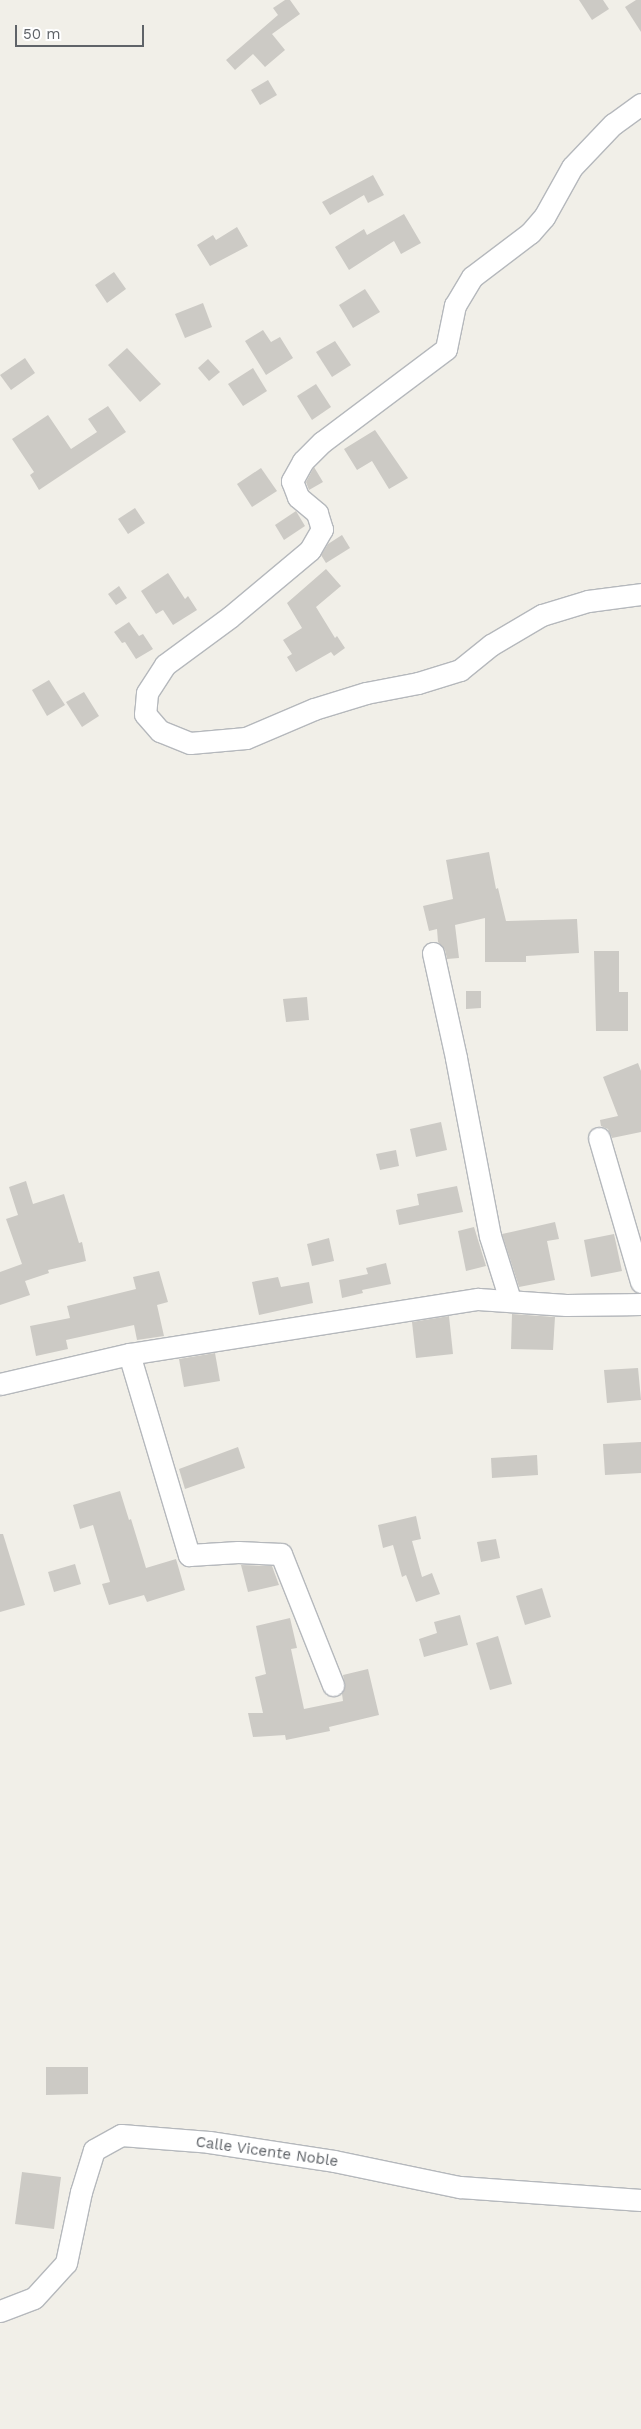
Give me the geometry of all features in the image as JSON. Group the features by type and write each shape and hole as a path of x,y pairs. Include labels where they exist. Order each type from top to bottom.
{"street":[{"path":"641,104 613,124 572,167 544,217 530,233 472,277 455,305 446,349 322,442 303,461 292,481 298,497 317,513 322,529 310,550 230,617 164,665 147,693 145,714 160,730 190,743 246,738 314,709 366,693 418,683 460,670 491,646 542,615 588,601 641,594"},
{"path":"433,954 456,1058 490,1236 510,1300"},
{"path":"600,1138 641,1282"},
{"path":"0,1384 128,1354 478,1299 566,1305 641,1304"},
{"path":"128,1354 190,1555 238,1552 281,1554 333,1685"},
{"name":"Calle Vicente Noble","path":"0,2311 34,2298 66,2264 81,2192 94,2150 121,2135 209,2142 334,2161 460,2187 641,2200"}],"building":[{"path":"285,0 290,0 300,14 272,34 285,50 265,67 253,54 235,70 226,60 278,15 273,8"},
{"path":"579,0 603,0 609,9 592,20"},
{"path":"636,0 641,0 641,32 625,7"},
{"path":"268,80 277,95 260,105 251,90"},
{"path":"373,175 384,195 368,203 364,195 330,215 322,202"},
{"path":"404,214 421,243 401,254 394,241 349,270 335,247 364,229 367,235"},
{"path":"237,227 248,246 210,266 197,245 213,235 216,240"},
{"path":"114,272 126,289 107,303 95,285"},
{"path":"365,289 380,312 353,328 339,305"},
{"path":"203,303 212,327 185,338 175,314"},
{"path":"263,330 271,342 280,337 293,358 266,375 245,341"},
{"path":"335,341 351,365 332,377 316,352"},
{"path":"127,348 161,384 140,402 108,365"},
{"path":"25,358 35,373 11,390 0,375"},
{"path":"208,359 220,372 209,381 198,368"},
{"path":"253,368 267,391 243,406 228,384"},
{"path":"316,384 331,407 312,420 297,396"},
{"path":"108,406 126,432 39,490 30,475 34,472 12,439 48,415 71,449 97,432 88,419"},
{"path":"375,430 408,478 389,489 372,461 357,470 344,449"},
{"path":"314,467 323,482 309,490 306,482"},
{"path":"261,468 277,491 252,507 237,484"},
{"path":"135,508 145,523 128,534 118,519"},
{"path":"296,511 305,526 284,540 275,525"},
{"path":"342,535 350,548 326,563 321,555 328,544"},
{"path":"326,569 341,586 316,607 335,638 337,636 345,648 334,656 331,652 296,672 287,657 292,654 283,640 302,628 287,603"},
{"path":"168,573 185,599 188,596 197,610 173,625 163,610 156,614 141,591"},
{"path":"119,586 127,598 116,605 108,594"},
{"path":"129,622 139,636 143,634 153,649 136,659 125,642 122,643 114,632"},
{"path":"49,680 65,705 47,716 32,690"},
{"path":"84,692 99,716 82,727 66,702"},
{"path":"489,852 496,889 498,888 506,921 577,919 579,953 526,956 526,962 485,962 485,918 455,925 459,958 447,959 445,950 438,942 437,929 429,931 423,906 453,899 446,860"},
{"path":"594,951 619,951 619,992 628,992 628,1031 596,1031"},
{"path":"466,991 481,991 481,1008 466,1009"},
{"path":"307,997 309,1020 286,1022 283,999"},
{"path":"638,1063 641,1071 641,1132 612,1138 608,1129 601,1126 600,1120 618,1116 603,1077"},
{"path":"441,1122 447,1150 416,1157 410,1129"},
{"path":"396,1150 399,1166 380,1170 376,1154"},
{"path":"26,1181 33,1204 64,1194 79,1243 82,1242 86,1261 48,1270 49,1273 25,1281 30,1295 0,1305 0,1272 22,1264 6,1219 18,1215 9,1187"},
{"path":"457,1186 463,1212 399,1225 396,1210 419,1205 417,1194"},
{"path":"555,1222 559,1239 547,1241 555,1280 519,1287 502,1234"},
{"path":"474,1227 486,1266 466,1271 458,1231"},
{"path":"614,1234 622,1271 591,1277 584,1240"},
{"path":"329,1238 334,1261 312,1266 307,1244"},
{"path":"386,1263 391,1284 362,1290 363,1293 342,1298 339,1280 368,1274 366,1268"},
{"path":"159,1271 168,1302 157,1305 164,1336 137,1340 134,1325 66,1340 68,1349 36,1356 30,1326 70,1318 67,1306 136,1289 133,1277"},
{"path":"278,1277 281,1287 309,1282 313,1303 259,1315 252,1282"},
{"path":"512,1314 555,1317 553,1350 511,1349"},
{"path":"449,1316 453,1354 416,1358 412,1322"},
{"path":"215,1353 220,1381 184,1387 179,1359"},
{"path":"638,1368 641,1400 607,1403 604,1370"},
{"path":"641,1442 641,1473 605,1475 603,1444"},
{"path":"238,1447 245,1468 185,1489 179,1469"},
{"path":"537,1455 538,1475 492,1478 491,1458"},
{"path":"120,1491 146,1568 176,1559 185,1590 147,1602 144,1595 109,1605 102,1584 110,1582 93,1525 80,1529 73,1505"},
{"path":"416,1516 421,1539 412,1541 422,1577 432,1573 440,1594 416,1602 406,1575 402,1577 393,1545 383,1548 378,1525"},
{"path":"0,1534 3,1534 25,1605 0,1612"},
{"path":"496,1539 500,1558 481,1562 477,1542"},
{"path":"75,1564 81,1584 54,1592 48,1572"},
{"path":"241,1565 272,1566 279,1585 248,1592"},
{"path":"542,1588 551,1617 525,1625 516,1596"},
{"path":"460,1615 468,1645 424,1657 419,1639 437,1633 434,1622"},
{"path":"290,1618 297,1648 291,1649 304,1709 343,1701 342,1694 345,1686 343,1675 368,1669 379,1715 329,1727 330,1731 286,1740 285,1735 253,1737 248,1713 263,1713 255,1677 266,1674 256,1626"},
{"path":"498,1636 512,1684 490,1690 476,1643"},
{"path":"46,2067 88,2067 88,2094 46,2095"},
{"path":"22,2172 61,2177 54,2229 15,2224"}]}
